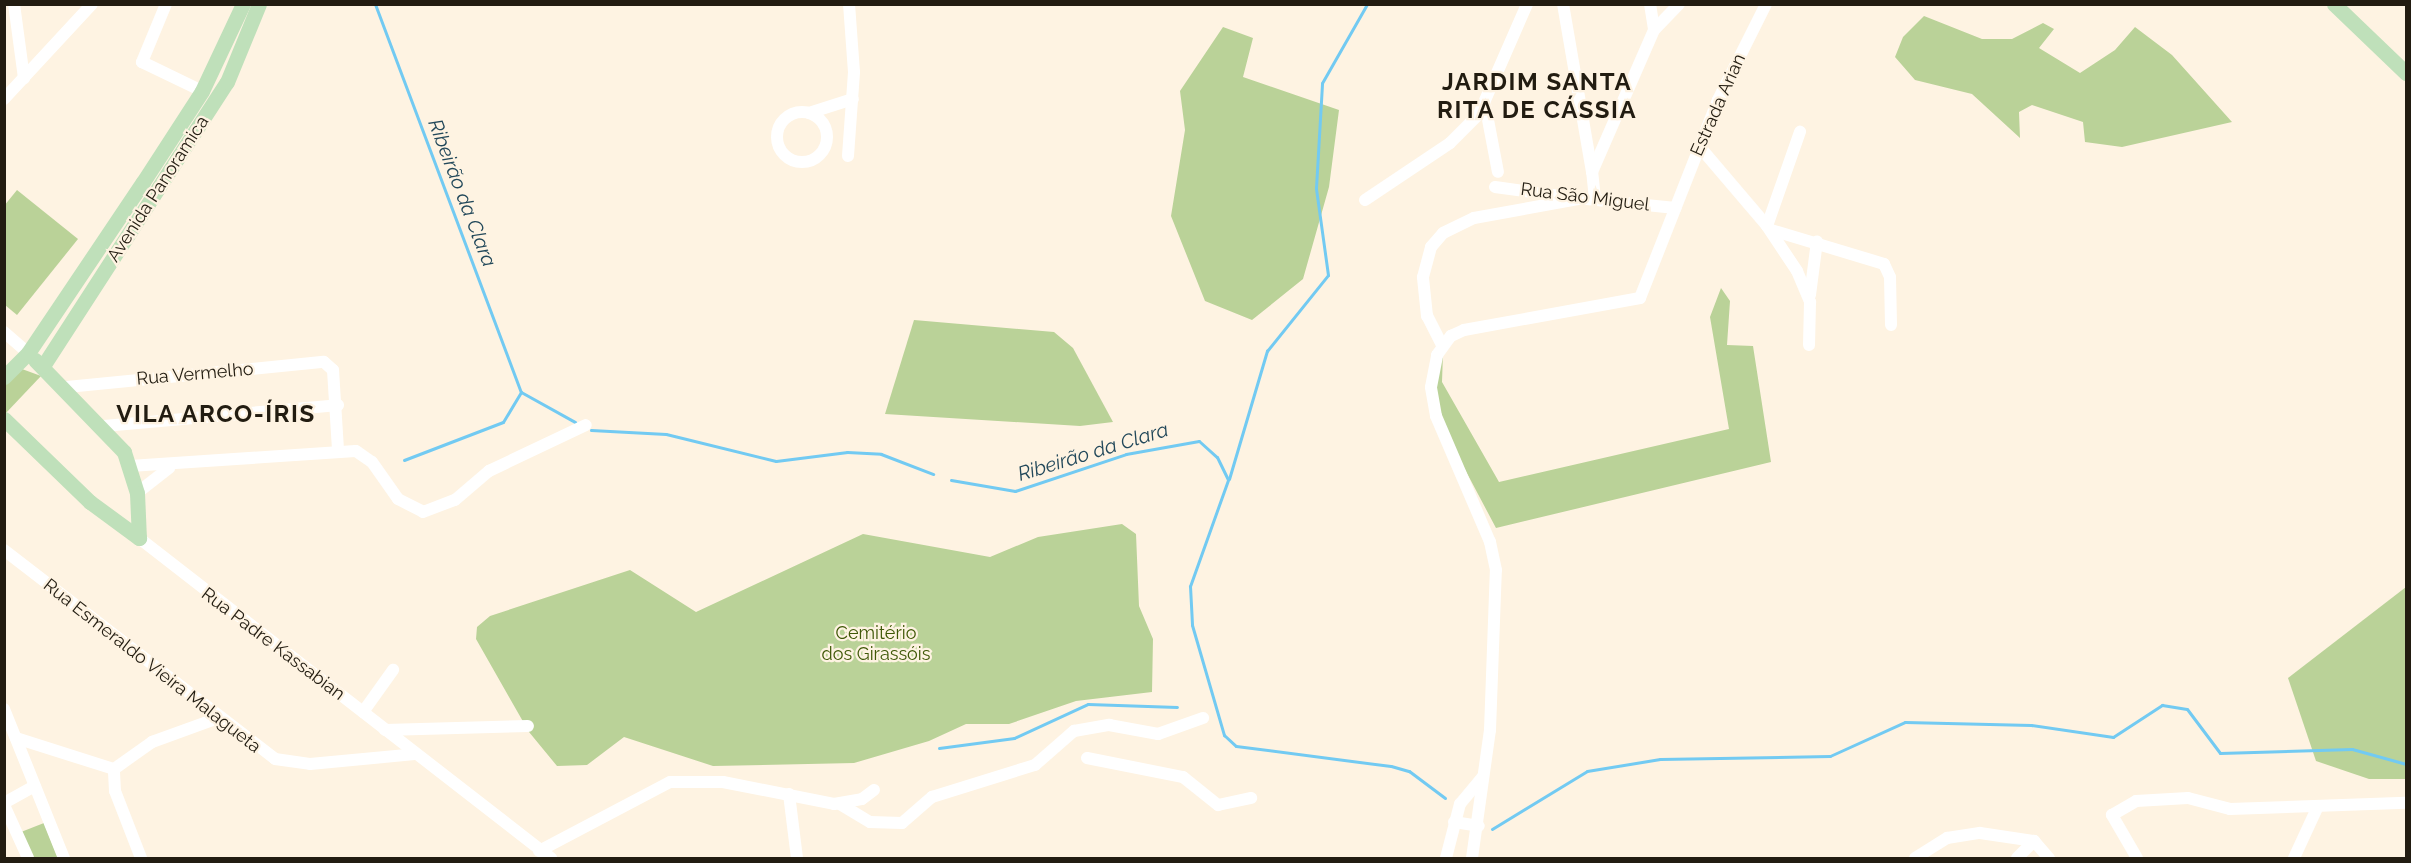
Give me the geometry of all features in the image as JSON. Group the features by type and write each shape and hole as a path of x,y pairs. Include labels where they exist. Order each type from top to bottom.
{"main road":[{"name":"Avenida Panoramica","path":"4,377 28,353 202,91 243,4"},
{"name":"Avenida Panoramica","path":"43,366 227,82 259,4"},
{"path":"2334,4 2406,73"},
{"path":"28,353 67,387 104,426 130,466 137,494 139,538"},
{"name":"Rua Padre Kassabian","path":"4,419 90,502 139,538"}],"street":[{"path":"14,4 24,78"},
{"path":"4,99 92,4"},
{"path":"166,4 142,62 202,91"},
{"path":"848,156 853,99 849,4"},
{"path":"1365,200 1450,143 1485,104 1527,4"},
{"path":"1563,4 1595,199"},
{"path":"1650,4 1654,30"},
{"path":"1592,172 1654,30 1679,4"},
{"name":"Estrada Arian","path":"1442,345 1464,330 1633,302 1649,283 1699,146 1766,4"},
{"path":"809,113 823,123 828,140 820,156 796,162 783,154 777,132 791,114 809,113 853,99"},
{"path":"1485,104 1498,172"},
{"path":"1769,228 1800,132"},
{"path":"1699,146 1769,228 1810,302"},
{"name":"Rua São Miguel","path":"1495,187 1578,199 1676,208"},
{"path":"1472,858 1479,826 1490,730 1495,556 1432,402 1442,345 1427,316 1423,277 1431,246 1443,234 1474,218 1578,199"},
{"path":"1769,228 1884,264 1890,278 1891,325"},
{"path":"1809,345 1810,302 1817,242"},
{"path":"4,332 28,353"},
{"name":"Rua Vermelho","path":"67,387 324,362 333,370 338,405"},
{"path":"104,426 338,405 338,450"},
{"path":"130,466 169,468 338,450 365,454 398,498 423,512 455,500 489,471 586,425"},
{"path":"137,494 169,468"},
{"name":"Rua Padre Kassabian","path":"139,538 414,754 551,858"},
{"name":"Rua Esmeraldo Vieira Malagueta","path":"4,550 218,717 276,759 293,763 414,754"},
{"path":"363,712 393,670"},
{"path":"4,710 64,858"},
{"path":"114,769 152,742 218,717"},
{"path":"539,851 670,782 702,779 840,804 874,823 902,822 941,792 1035,765 1074,731 1109,725 1158,734 1203,718"},
{"path":"384,730 528,726"},
{"path":"16,738 114,769"},
{"path":"1087,758 1183,777 1218,805 1251,798"},
{"path":"114,769 115,791 141,858"},
{"path":"1446,858 1454,822 1466,794 1483,777"},
{"path":"28,858 4,804 35,786"},
{"path":"840,804 874,790"},
{"path":"789,794 797,858"},
{"path":"2137,858 2112,814 2136,801 2188,798 2230,809 2406,803"},
{"path":"2294,858 2318,806"},
{"path":"1454,822 1479,826"},
{"path":"1915,858 1961,834 2034,841 2047,857"},
{"path":"2017,858 2034,841"}],"green space":[{"path":"1924,16 1982,39 2012,39 2043,23 2054,29 2039,48 2080,73 2115,50 2135,27 2172,55 2232,122 2122,147 2085,142 2083,122 2032,105 2019,112 2020,138 1972,94 1915,80 1895,57 1903,37"},
{"path":"1223,27 1253,38 1243,77 1339,110 1329,187 1303,279 1252,320 1205,301 1171,216 1185,130 1180,91"},
{"path":"17,190 78,239 17,315 5,305 4,206"},
{"path":"1721,288 1730,301 1727,345 1753,346 1771,462 1496,528 1443,428 1434,392 1443,353 1442,382 1499,482 1729,429 1710,317"},
{"path":"914,320 1054,332 1073,348 1113,422 1080,426 885,414"},
{"path":"22,369 41,376 5,414 5,384"},
{"name":"Cemitério dos Girassóis","path":"1122,524 1136,534 1139,606 1153,639 1152,692 1076,701 1009,724 966,724 929,741 854,763 713,766 624,737 587,765 557,766 529,732 476,639 477,627 490,616 630,570 696,612 863,534 990,557 1038,537"},
{"path":"2406,587 2406,779 2369,779 2316,761 2288,678"},
{"path":"44,823 58,858 31,858 21,832"}],"waterway":[{"name":"Ribeirão da Clara","path":"375,4 521,392"},
{"path":"1229,479 1267,351 1328,275 1316,188 1322,83 1367,4"},
{"name":"Ribeirão da Clara","path":"404,460 503,422 521,392 575,422"},
{"name":"Ribeirão da Clara","path":"591,430 666,434 776,461 847,452 881,454 933,474"},
{"name":"Ribeirão da Clara","path":"951,480 1015,491 1126,454 1199,441 1217,457 1228,480 1190,586 1192,625 1224,735 1236,746 1391,766 1409,771 1445,798"},
{"path":"939,748 1014,738 1088,704 1177,707"},
{"path":"1492,829 1587,771 1660,759 1830,756 1905,722 2031,725 2113,737 2162,705 2187,709 2220,753 2352,749 2406,764"}],"district":[{"name":"JARDIM SANTA RITA DE CÁSSIA","path":"1537,96"},
{"name":"VILA ARCO-ÍRIS","path":"216,414"}]}
